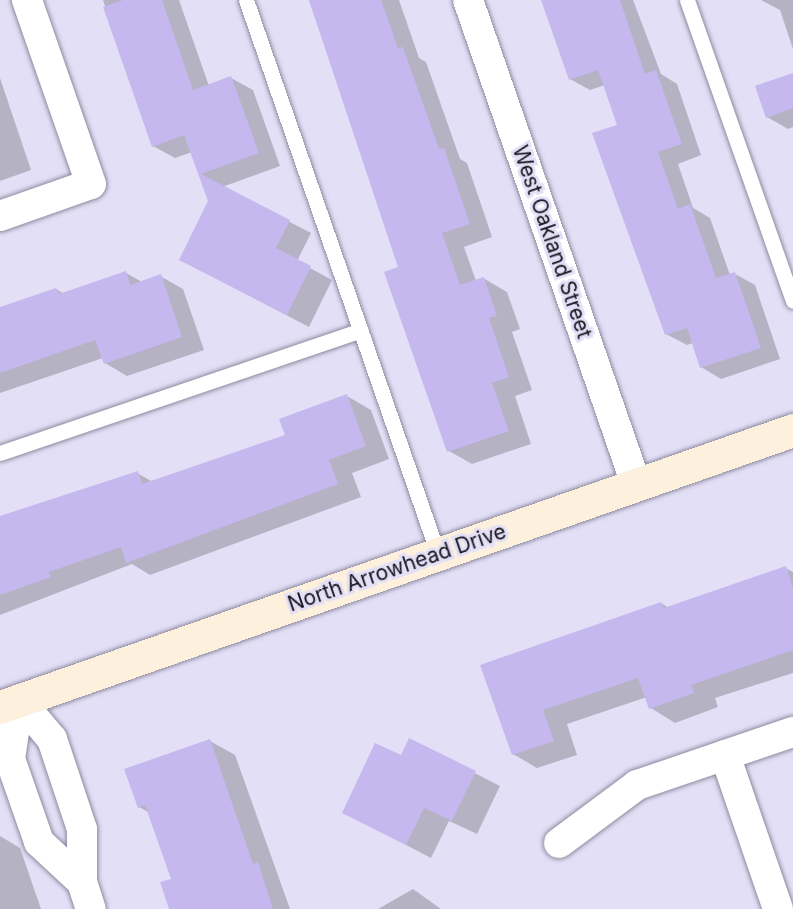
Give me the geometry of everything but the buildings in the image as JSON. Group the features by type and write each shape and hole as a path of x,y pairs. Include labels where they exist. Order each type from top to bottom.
{"street":[{"path":"0,216 91,184 27,0"},
{"name":"West Oakland Street","path":"468,0 636,484"},
{"name":"North Arrowhead Drive","path":"9,704 793,430"},
{"path":"9,704 52,739 82,829 86,895"},
{"path":"9,704 10,759 39,842 86,895"},
{"path":"559,843 638,785 793,732"},
{"path":"725,755 778,909"}],"lane":[{"path":"246,0 438,554"},
{"path":"687,0 793,301"},
{"path":"0,453 361,330"}]}
